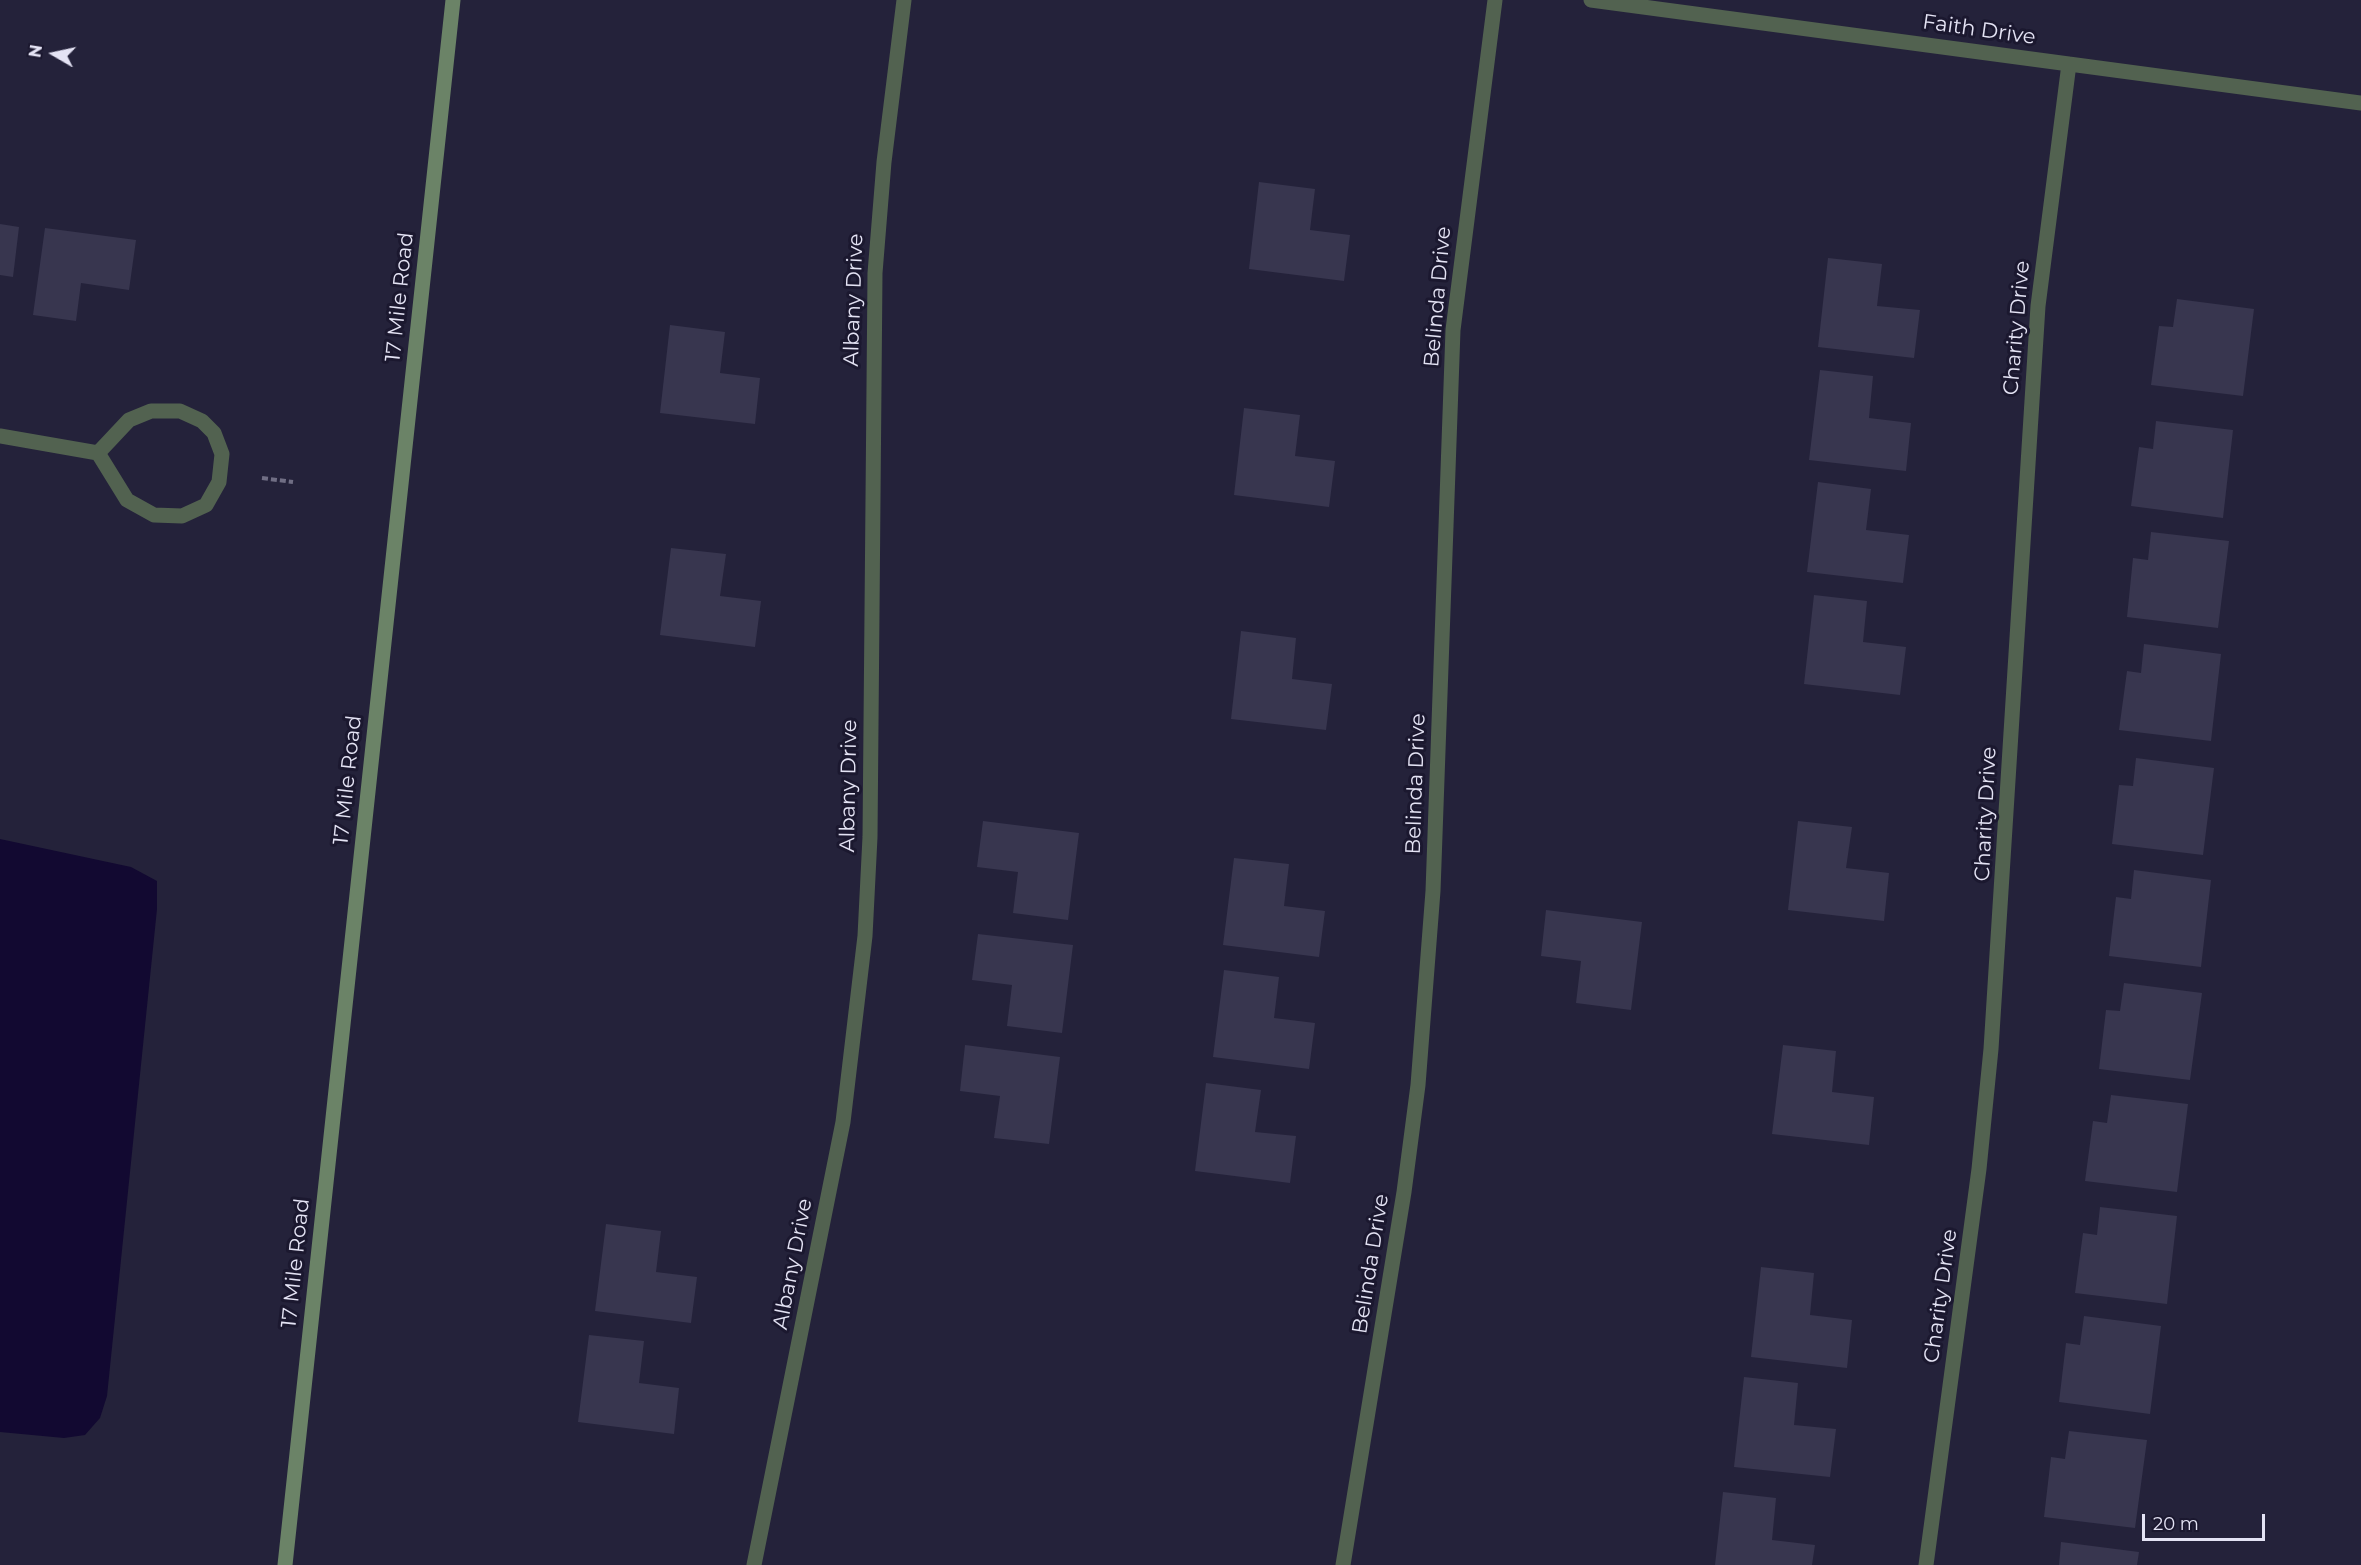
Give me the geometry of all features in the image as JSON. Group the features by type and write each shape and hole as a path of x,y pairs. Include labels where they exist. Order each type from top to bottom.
{"main road":[{"name":"17 Mile Road","path":"285,1565 453,0"}],"street":[{"name":"Albany Drive","path":"754,1565 843,1122 865,936 870,837 875,273 884,162 904,0"},
{"name":"Belinda Drive","path":"1344,1565 1404,1192 1419,1074 1433,891 1453,330 1494,0"},
{"name":"Faith Drive","path":"1591,0 2361,103"},
{"name":"Charity Drive","path":"1926,1565 1978,1169 1991,1049 2038,306 2069,64"},
{"path":"0,436 98,453 127,500 154,515 182,516 206,505 219,482 222,454 214,433 202,421 180,411 152,411 129,420 98,453"}],"path":[{"path":"262,478 293,482"}],"shaded area":[{"path":"0,839 131,867 157,881 157,909 107,1396 100,1418 85,1435 64,1438 0,1432"}],"building":[{"path":"1259,182 1315,189 1310,230 1350,235 1344,281 1249,269"},
{"path":"0,224 19,227 13,277 0,275"},
{"path":"45,228 136,240 129,290 81,283 76,321 33,315"},
{"path":"1828,258 1882,264 1877,306 1920,310 1914,358 1818,347"},
{"path":"2177,299 2254,309 2243,396 2151,385 2159,326 2173,327"},
{"path":"670,325 725,332 720,373 760,378 755,424 660,413"},
{"path":"1820,370 1873,376 1869,418 1911,423 1906,471 1809,460"},
{"path":"1244,408 1300,415 1295,456 1335,461 1329,507 1234,495"},
{"path":"2156,421 2233,430 2223,518 2131,506 2139,447 2153,449"},
{"path":"1818,482 1871,489 1866,530 1909,535 1903,583 1807,572"},
{"path":"2151,532 2229,541 2218,628 2127,617 2133,558 2148,560"},
{"path":"671,548 726,554 720,596 761,601 755,647 660,635"},
{"path":"1814,595 1867,601 1863,642 1906,647 1900,695 1804,684"},
{"path":"1241,631 1296,638 1292,679 1332,684 1326,730 1231,719"},
{"path":"2144,644 2221,654 2211,741 2119,730 2127,671 2141,673"},
{"path":"2136,758 2214,768 2203,855 2112,844 2119,785 2133,786"},
{"path":"983,821 1079,833 1068,920 1013,913 1018,872 977,867"},
{"path":"1798,821 1852,827 1846,868 1889,873 1884,921 1788,910"},
{"path":"1234,858 1289,864 1284,906 1325,911 1319,957 1223,945"},
{"path":"2134,870 2211,880 2201,967 2109,956 2116,897 2131,899"},
{"path":"1546,910 1642,922 1631,1010 1576,1003 1581,961 1541,956"},
{"path":"978,934 1073,945 1062,1033 1007,1026 1012,985 972,980"},
{"path":"1224,970 1279,977 1274,1018 1315,1023 1309,1069 1213,1057"},
{"path":"2124,983 2202,993 2190,1080 2099,1069 2106,1010 2120,1011"},
{"path":"965,1045 1060,1057 1049,1144 994,1138 1000,1096 960,1091"},
{"path":"1783,1045 1836,1051 1832,1092 1874,1097 1869,1145 1772,1134"},
{"path":"1206,1083 1261,1090 1255,1132 1296,1136 1290,1183 1195,1171"},
{"path":"2111,1095 2188,1104 2177,1192 2085,1181 2093,1121 2107,1123"},
{"path":"2100,1207 2177,1216 2167,1304 2075,1293 2083,1233 2097,1235"},
{"path":"606,1224 661,1231 656,1272 697,1277 691,1323 595,1311"},
{"path":"1761,1267 1814,1273 1810,1315 1852,1320 1847,1368 1751,1357"},
{"path":"2084,1316 2161,1326 2150,1414 2059,1402 2066,1343 2080,1345"},
{"path":"589,1335 644,1341 639,1383 679,1388 674,1434 578,1422"},
{"path":"1744,1377 1798,1383 1794,1425 1836,1429 1830,1477 1734,1467"},
{"path":"2069,1431 2147,1440 2135,1528 2044,1517 2051,1457 2065,1459"},
{"path":"1723,1492 1776,1498 1772,1540 1815,1545 1812,1565 1715,1565"},
{"path":"2061,1542 2139,1552 2137,1565 2059,1565"}]}
